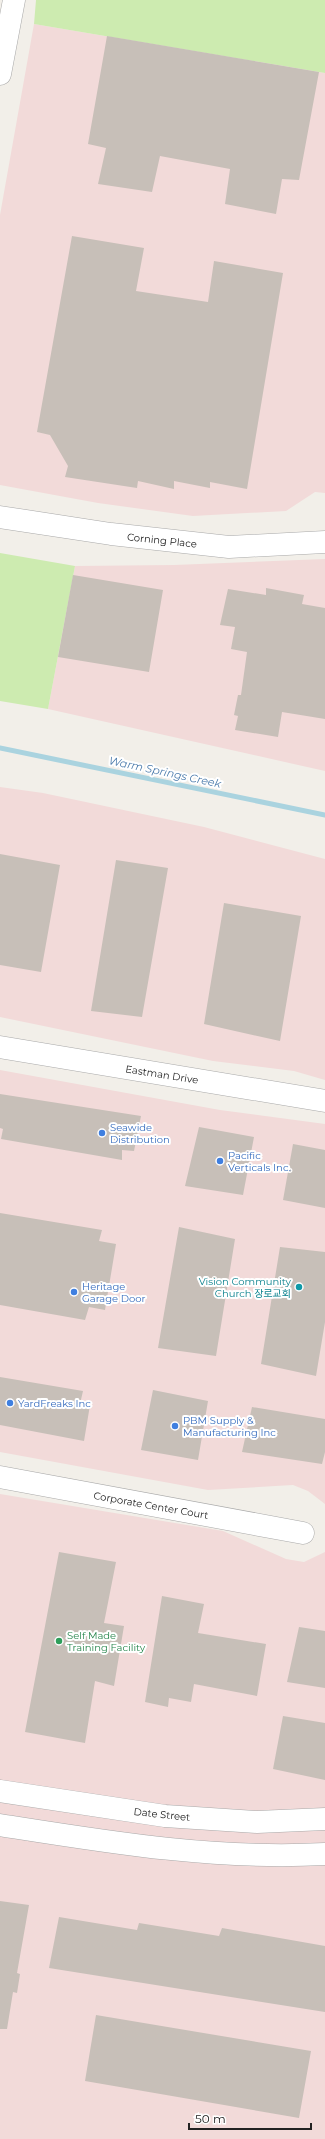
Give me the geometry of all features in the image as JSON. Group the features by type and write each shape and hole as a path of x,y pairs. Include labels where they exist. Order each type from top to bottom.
{"street":[{"path":"1,68 14,0"},
{"name":"Corning Place","path":"0,516 110,534 229,547 325,542"},
{"name":"Eastman Drive","path":"0,1047 325,1101"},
{"name":"Corporate Center Court","path":"0,1477 303,1533"},
{"name":"Date Street","path":"0,1791 165,1816 257,1822 325,1819"},
{"path":"0,1825 157,1849 256,1856 325,1854"}],"shaded area":[{"path":"34,24 325,73 325,493 315,492 286,511 193,516 98,503 0,485 0,215"},
{"path":"325,559 325,771 48,709 75,566 174,565"},
{"path":"0,787 43,793 204,827 325,859 325,1080 294,1071 213,1061 0,1017"},
{"path":"0,1070 220,1110 325,1124 325,1504 308,1491 293,1485 208,1490 0,1452"},
{"path":"0,1494 223,1531 286,1559 304,1562 325,1552 325,2139 0,2139"}],"green space":[{"path":"36,0 325,0 325,73 34,24"},
{"path":"0,553 75,566 48,709 0,701"}],"building":[{"path":"107,36 319,72 299,180 282,179 276,214 225,204 230,169 160,156 152,192 98,184 106,148 88,144"},
{"path":"72,236 144,248 136,291 208,302 214,261 283,273 247,489 210,482 210,488 174,481 174,489 138,481 137,488 65,477 68,466 50,435 37,432"},
{"path":"73,575 163,590 149,672 58,657"},
{"path":"266,588 304,595 302,604 325,608 325,719 282,712 278,737 235,730 238,716 234,715 238,695 241,695 247,652 231,649 235,627 220,625 228,589 266,595"},
{"path":"0,854 60,865 41,972 0,965"},
{"path":"116,860 168,868 142,1017 91,1011"},
{"path":"224,903 301,916 280,1041 204,1024"},
{"path":"0,1094 141,1116 134,1151 122,1150 122,1160 1,1139 3,1129 0,1128"},
{"name":"Pacific Verticals Inc.","path":"199,1127 254,1137 243,1195 185,1186"},
{"path":"293,1144 325,1150 325,1208 283,1200"},
{"path":"0,1213 102,1230 99,1241 116,1244 105,1310 89,1307 85,1320 0,1305"},
{"path":"179,1227 235,1239 216,1356 158,1348"},
{"name":"Vision Community Church 장로교회","path":"280,1247 325,1252 325,1322 316,1376 261,1364"},
{"path":"0,1377 83,1391 80,1404 90,1405 84,1441 0,1425"},
{"name":"PBM Supply & Manufacturing Inc","path":"153,1390 208,1401 198,1460 141,1450"},
{"path":"252,1407 325,1419 325,1452 322,1464 242,1452"},
{"path":"59,1552 116,1562 104,1623 124,1626 114,1686 95,1681 85,1743 25,1732"},
{"path":"162,1596 204,1604 198,1633 266,1644 257,1696 194,1684 191,1702 169,1698 168,1707 145,1702"},
{"path":"299,1627 325,1631 325,1688 287,1682"},
{"path":"283,1716 325,1723 325,1780 273,1769"},
{"path":"0,1901 29,1905 17,1973 20,1974 17,1993 13,1992 7,2029 0,2029"},
{"path":"59,1917 137,1930 139,1923 219,1936 222,1928 325,1946 325,2012 49,1968"},
{"path":"96,2015 311,2051 299,2118 85,2081"}],"waterway":[{"name":"Warm Springs Creek","path":"0,748 325,815"}],"place":[{"name":"Seawide Distribution","path":"102,1133"},
{"name":"Pacific Verticals Inc.","path":"220,1161"},
{"name":"Vision Community Church 장로교회","path":"299,1287"},
{"name":"Heritage Garage Door","path":"74,1292"},
{"name":"YardFreaks Inc","path":"10,1403"},
{"name":"PBM Supply & Manufacturing Inc","path":"175,1426"},
{"name":"Self Made Training Facility","path":"59,1641"}]}
